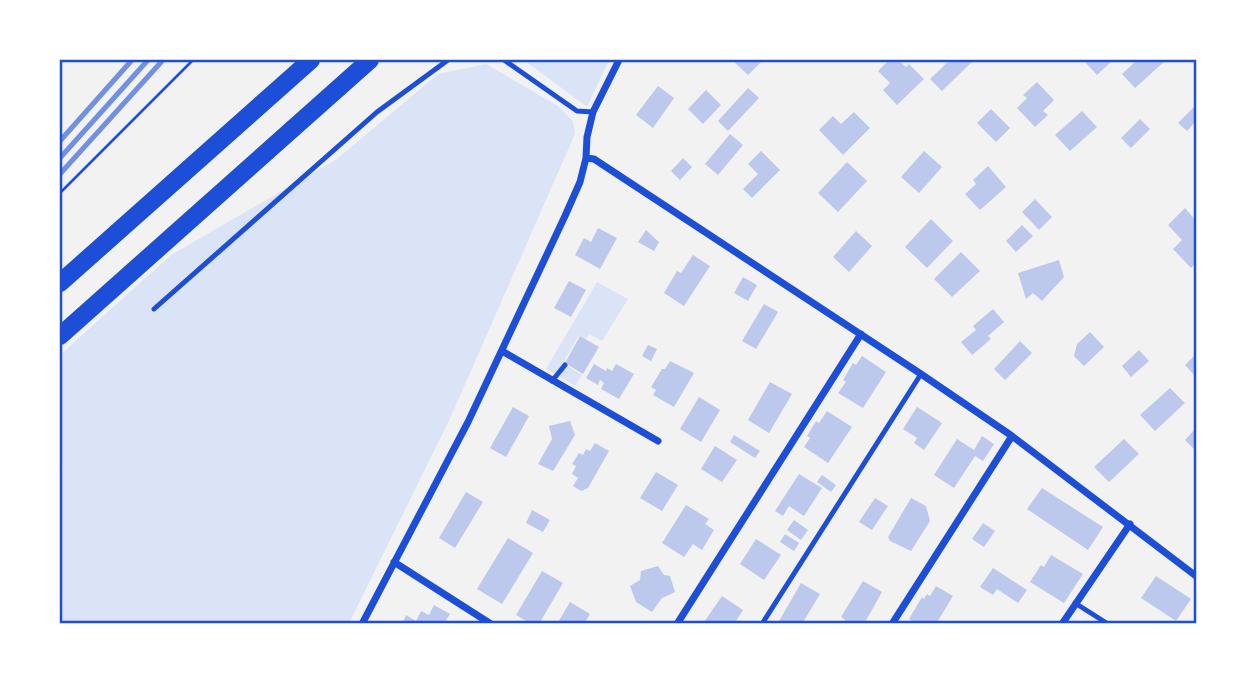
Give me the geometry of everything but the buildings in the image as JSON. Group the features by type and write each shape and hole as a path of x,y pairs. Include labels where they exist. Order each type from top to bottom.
{"highway":[{"path":"60,284 311,60"},
{"path":"60,335 370,60"}],"street":[{"path":"362,624 468,422 580,182 593,113 619,60"},
{"path":"586,158 594,159 1012,436 1196,576"},
{"path":"677,624 861,334"},
{"path":"502,351 658,441"},
{"path":"892,624 1012,436"},
{"path":"1062,624 1130,524"},
{"path":"394,562 491,624"}],"lane":[{"path":"154,309 377,111 448,60"},
{"path":"504,60 577,111 593,113"},
{"path":"552,381 565,365"},
{"path":"762,624 921,374"},
{"path":"1076,603 1108,624"}],"path":[{"path":"60,192 193,60"}],"shaded area":[{"path":"524,60 609,60 587,107"},
{"path":"486,64 558,106 573,121 575,134 448,423 349,623 60,623 60,472 63,469 60,468 60,355 171,255 337,159 438,74"},
{"path":"597,282 628,299 602,341 589,334 586,339 579,335 563,363 582,375 575,386 546,369"}],"railway":[{"path":"60,141 132,60"},
{"path":"60,158 148,60"},
{"path":"60,174 163,60"}]}
